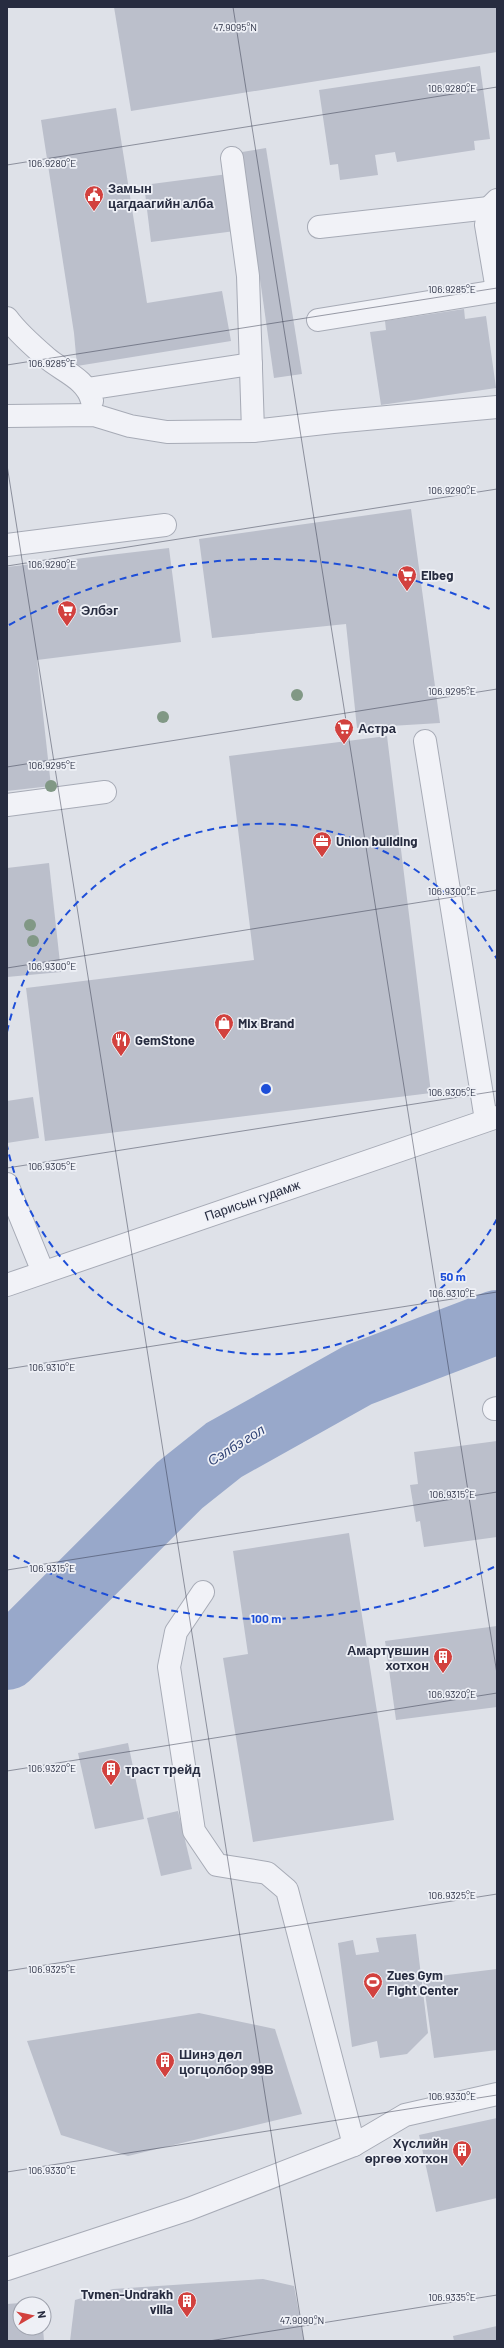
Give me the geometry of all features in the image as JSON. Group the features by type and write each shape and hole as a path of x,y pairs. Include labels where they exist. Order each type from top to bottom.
{"street":[{"path":"232,158 248,276 253,431"},
{"path":"318,320 497,291 486,225 493,204 319,227"},
{"path":"7,318 47,358 78,379 87,389 91,398 94,415"},
{"path":"87,389 251,364"},
{"path":"7,416 94,415 130,426 166,432 253,431 497,407"},
{"path":"7,545 165,525"},
{"path":"425,741 491,1118"},
{"path":"7,805 105,792"},
{"name":"Парисын гудамж","path":"7,1284 491,1118"},
{"path":"7,1184 43,1272"},
{"path":"203,1592 176,1632 169,1667 194,1831 217,1865 267,1873 287,1890 354,2144"},
{"path":"7,2269 189,2209 354,2144 405,2115 497,2094"}],"building":[{"path":"114,7 497,7 497,52 131,111"},
{"path":"480,66 490,139 474,141 475,150 397,162 395,152 375,155 378,175 340,180 338,164 330,165 319,90"},
{"name":"Замын цагдаагийн алба","path":"116,108 147,303 222,291 231,341 77,366 74,333 41,120"},
{"path":"266,148 302,374 274,378 242,152"},
{"path":"228,174 235,231 151,242 144,185"},
{"path":"464,309 465,319 486,316 496,388 381,405 370,332 386,330 385,321"},
{"path":"411,509 440,723 357,728 346,624 212,638 199,539"},
{"path":"169,548 181,642 37,660 51,786 7,791 7,567"},
{"name":"Union building","path":"387,736 431,1093 45,1141 26,988 254,960 229,756"},
{"path":"49,863 61,972 7,977 7,868"},
{"path":"33,1097 39,1138 7,1143 7,1101"},
{"path":"497,1441 497,1537 424,1547 420,1521 416,1522 410,1485 418,1484 414,1452"},
{"path":"349,1533 394,1820 253,1842 223,1658 248,1654 233,1551"},
{"name":"Амартүвшин хотхон","path":"497,1626 497,1707 396,1720 385,1641"},
{"name":"траст трейд","path":"128,1743 144,1819 95,1829 78,1753"},
{"path":"178,1811 192,1869 161,1876 147,1818"},
{"path":"416,1934 428,2033 407,2054 380,2058 377,2041 352,2047 338,1943 353,1940 356,1955 379,1952 376,1938"},
{"path":"497,1969 497,2050 434,2058 423,1978"},
{"name":"Шинэ дөл цогцолбор 99В","path":"199,2013 275,2029 302,2114 128,2156 61,2135 27,2041"},
{"name":"Хүслийн өргөө хотхон","path":"497,2118 497,2198 436,2212 419,2135"},
{"name":"Tvmen-Undrakh villa","path":"263,2279 294,2286 304,2341 70,2341 75,2300 113,2289"},
{"path":"7,2304 12,2304 12,2336 44,2336 44,2341 7,2341"},
{"path":"497,2326 497,2341 454,2341 453,2336"}],"waterway":[{"name":"Сэлбэ гол","path":"7,1658 180,1485 224,1450 358,1375 497,1322"}],"place":[{"name":"Замын цагдаагийн алба","path":"94,212"},
{"name":"Elbeg","path":"407,592"},
{"name":"Элбэг","path":"67,627"},
{"name":"Астра","path":"344,745"},
{"name":"Union building","path":"322,858"},
{"name":"Mix Brand","path":"224,1040"},
{"name":"GemStone","path":"121,1057"},
{"name":"Амартүвшин хотхон","path":"443,1674"},
{"name":"траст трейд","path":"111,1786"},
{"name":"Zues Gym Fight Center","path":"373,1999"},
{"name":"Шинэ дөл цогцолбор 99В","path":"165,2078"},
{"name":"Хүслийн өргөө хотхон","path":"462,2167"},
{"name":"Tvmen-Undrakh villa","path":"187,2318"}]}
